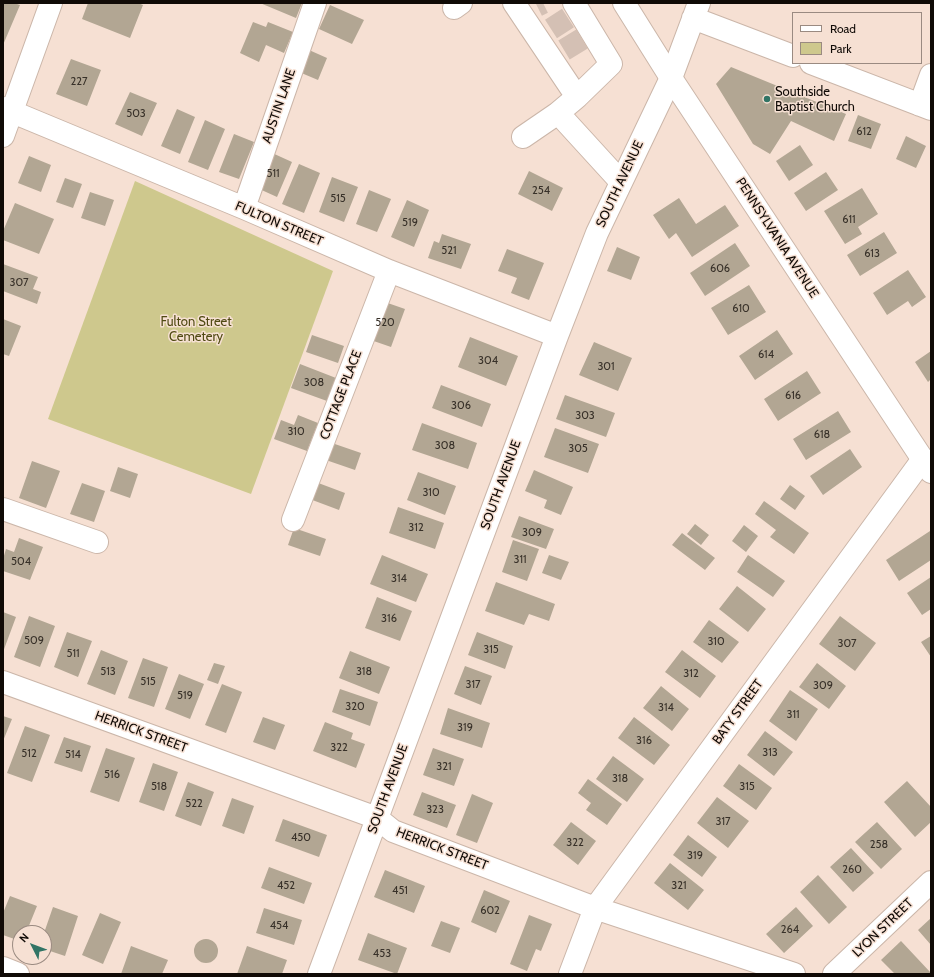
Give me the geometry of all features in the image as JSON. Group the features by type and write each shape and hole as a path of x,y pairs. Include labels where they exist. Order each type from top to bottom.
{"street":[{"path":"3,136 8,110 51,3"},
{"name":"AUSTIN LANE","path":"244,208 315,3"},
{"name":"PENNSYLVANIA AVENUE","path":"624,3 671,78 927,465"},
{"path":"524,8 562,20"},
{"path":"696,10 792,56"},
{"name":"SOUTH AVENUE","path":"319,974 557,336 597,233 671,78 696,10"},
{"path":"562,20 572,45 577,97"},
{"path":"523,137 558,113 611,64 572,45 562,20"},
{"path":"814,64 926,107 931,75"},
{"name":"FULTON STREET","path":"8,110 244,208 389,271 557,336"},
{"path":"558,113 621,182"},
{"name":"COTTAGE PLACE","path":"293,520 389,271"},
{"name":"BATY STREET","path":"570,974 595,908 927,465"},
{"path":"3,509 97,542"},
{"name":"HERRICK STREET","path":"3,682 377,818 393,831 595,908 794,974"},
{"name":"LYON STREET","path":"834,974 931,882"},
{"path":"3,968 18,974"}],"green space":[{"name":"Fulton Street Cemetery","path":"135,181 333,271 251,494 48,419"}],"building":[{"path":"3,3 14,3 20,5 3,45"},
{"path":"88,3 138,3 143,5 130,38 82,19"},
{"path":"260,3 302,3 296,18"},
{"path":"330,5 364,20 352,44 319,29"},
{"path":"253,22 266,27 268,22 293,32 284,53 266,45 259,62 240,53"},
{"path":"309,50 327,58 318,80 299,72"},
{"path":"71,59 101,70 87,106 56,94"},
{"name":"Southside Baptist Church","path":"731,67 846,114 834,141 791,121 770,154 753,144 716,84"},
{"path":"130,92 157,103 142,136 115,124"},
{"path":"177,109 195,117 180,154 161,146"},
{"path":"858,115 881,124 871,149 848,141"},
{"path":"205,120 225,129 208,170 188,162"},
{"path":"234,134 254,142 239,179 219,172"},
{"path":"906,136 926,146 916,168 896,159"},
{"path":"800,145 813,165 789,181 776,161"},
{"path":"270,152 292,162 277,197 255,187"},
{"path":"29,156 51,165 41,192 18,183"},
{"path":"299,164 320,173 304,213 282,204"},
{"path":"529,171 563,188 552,211 518,194"},
{"path":"826,172 838,190 806,211 794,193"},
{"path":"332,177 358,187 344,222 319,212"},
{"path":"65,178 82,184 73,208 56,202"},
{"path":"862,188 878,214 858,227 862,234 845,244 824,211"},
{"path":"369,190 391,199 377,232 356,224"},
{"path":"90,192 114,200 105,226 81,218"},
{"path":"679,198 696,224 725,205 739,226 692,257 676,233 669,239 653,215"},
{"path":"407,200 429,210 414,247 391,237"},
{"path":"15,203 54,219 39,254 3,240 3,231"},
{"path":"884,232 897,253 860,276 847,255"},
{"path":"442,234 471,244 461,269 428,258 434,241 439,243"},
{"path":"735,243 750,266 705,296 690,273"},
{"path":"617,247 640,257 631,280 607,271"},
{"path":"507,249 544,263 529,300 511,293 517,278 498,271"},
{"path":"3,264 38,277 33,289 41,292 37,304 3,291"},
{"path":"908,270 926,297 912,307 908,301 887,315 873,293"},
{"path":"749,285 766,312 728,335 711,308"},
{"path":"379,300 405,309 391,347 365,338"},
{"path":"3,319 21,326 9,356 3,354"},
{"path":"777,330 793,354 755,380 739,356"},
{"path":"312,335 344,346 338,363 306,352"},
{"path":"470,337 518,356 506,386 458,367"},
{"path":"594,342 632,358 618,391 579,375"},
{"path":"931,351 931,379 928,382 915,362"},
{"path":"300,364 336,378 327,401 291,388"},
{"path":"807,371 821,393 778,421 764,399"},
{"path":"441,385 491,404 482,427 432,408"},
{"path":"565,395 615,413 606,437 556,419"},
{"path":"838,411 851,432 806,460 793,439"},
{"path":"298,415 318,423 307,451 274,439 281,420 294,425"},
{"path":"422,423 477,443 468,469 412,450"},
{"path":"555,428 599,444 588,473 544,457"},
{"path":"329,442 361,453 355,470 323,459"},
{"path":"850,449 862,467 823,495 810,476"},
{"path":"32,461 60,471 46,508 19,498"},
{"path":"118,467 138,474 130,498 110,491"},
{"path":"534,470 573,487 561,515 544,508 547,500 525,491"},
{"path":"418,472 456,486 445,515 407,500"},
{"path":"313,481 345,493 339,510 307,498"},
{"path":"82,483 105,491 94,522 70,514"},
{"path":"790,485 805,496 795,510 780,499"},
{"path":"764,501 809,533 794,554 770,537 776,530 755,514"},
{"path":"398,507 444,523 435,549 389,533"},
{"path":"519,516 554,529 546,549 511,537"},
{"path":"695,524 709,535 701,545 687,534"},
{"path":"744,525 758,536 746,552 732,541"},
{"path":"294,528 326,539 320,556 288,545"},
{"path":"930,531 931,560 899,581 886,560"},
{"path":"682,533 715,558 705,570 672,545"},
{"path":"19,538 43,547 30,580 3,571 3,559 6,549 14,552"},
{"path":"513,540 539,549 527,581 502,572"},
{"path":"382,555 428,574 416,602 370,584"},
{"path":"549,555 569,562 561,580 542,573"},
{"path":"748,555 785,581 773,597 737,572"},
{"path":"931,577 931,609 922,615 907,593"},
{"path":"496,582 555,604 549,621 529,614 524,625 485,611"},
{"path":"737,586 766,609 748,632 719,609"},
{"path":"377,597 412,611 400,641 365,628"},
{"path":"3,612 16,617 3,652"},
{"path":"29,616 55,626 40,667 14,657"},
{"path":"840,616 876,643 855,671 819,644"},
{"path":"709,620 739,642 722,663 693,642"},
{"path":"67,632 92,641 78,677 54,667"},
{"path":"477,632 513,646 505,669 468,655"},
{"path":"931,636 931,657 921,642"},
{"path":"101,650 128,661 115,695 87,684"},
{"path":"682,650 716,676 700,698 665,672"},
{"path":"350,651 390,667 379,694 339,678"},
{"path":"143,658 168,667 154,707 128,698"},
{"path":"214,663 225,666 218,684 207,680"},
{"path":"817,663 846,686 829,709 799,687"},
{"path":"465,666 492,676 481,705 454,694"},
{"path":"179,674 204,684 190,719 165,709"},
{"path":"222,684 242,692 226,733 205,725"},
{"path":"661,686 689,709 672,731 643,708"},
{"path":"340,689 378,702 370,726 332,712"},
{"path":"790,690 818,709 796,741 769,721"},
{"path":"448,708 490,723 482,748 440,734"},
{"path":"3,716 12,719 3,741"},
{"path":"263,717 285,725 275,750 253,742"},
{"path":"634,717 670,745 654,765 618,738"},
{"path":"325,722 353,733 351,739 365,744 356,768 313,751"},
{"path":"25,726 50,735 32,782 7,773"},
{"path":"765,731 793,752 774,776 747,755"},
{"path":"64,737 91,746 82,772 54,763"},
{"path":"106,748 135,758 119,802 90,792"},
{"path":"433,748 464,759 454,786 423,775"},
{"path":"613,756 644,779 627,802 596,779"},
{"path":"153,763 178,772 164,811 139,802"},
{"path":"739,764 772,788 756,810 723,786"},
{"path":"588,779 622,804 607,825 586,810 591,803 578,793"},
{"path":"907,781 931,807 931,822 915,837 884,802"},
{"path":"188,782 214,792 201,826 175,816"},
{"path":"422,792 456,805 447,828 413,815"},
{"path":"472,794 493,803 477,843 456,835"},
{"path":"717,797 749,821 728,848 697,823"},
{"path":"232,798 254,806 244,834 222,826"},
{"path":"283,819 327,835 319,857 275,841"},
{"path":"571,822 596,841 578,865 553,845"},
{"path":"877,822 902,849 881,869 855,842"},
{"path":"688,835 717,857 702,877 673,855"},
{"path":"851,848 874,873 853,892 830,867"},
{"path":"670,863 704,890 688,910 654,883"},
{"path":"269,867 312,883 304,904 261,888"},
{"path":"385,870 425,886 414,913 374,897"},
{"path":"818,875 847,907 829,924 800,892"},
{"path":"484,890 510,901 496,933 471,922"},
{"path":"10,896 37,906 29,925 12,925 12,938 3,935 3,913"},
{"path":"53,907 78,916 65,956 52,952 52,925 47,925"},
{"path":"796,907 813,926 784,953 766,934"},
{"path":"264,908 302,920 294,945 256,933"},
{"path":"100,913 121,922 103,964 82,955"},
{"path":"529,915 552,924 541,951 536,949 527,971 510,964"},
{"path":"931,918 931,945 918,930"},
{"path":"441,921 460,928 450,953 431,946"},
{"path":"368,933 407,948 397,974 358,960"},
{"path":"206,939 215,942 218,951 215,960 206,963 197,960 194,951 197,942"},
{"path":"901,941 931,974 895,974 881,960"},
{"path":"131,946 168,960 162,974 121,974"},
{"path":"247,946 287,960 282,974 237,974"}],"tunnel":[{"path":"537,6 543,3"},
{"path":"551,29 568,18"},
{"path":"564,50 582,39"}],"place":[{"name":"Southside Baptist Church","path":"767,99"}]}
